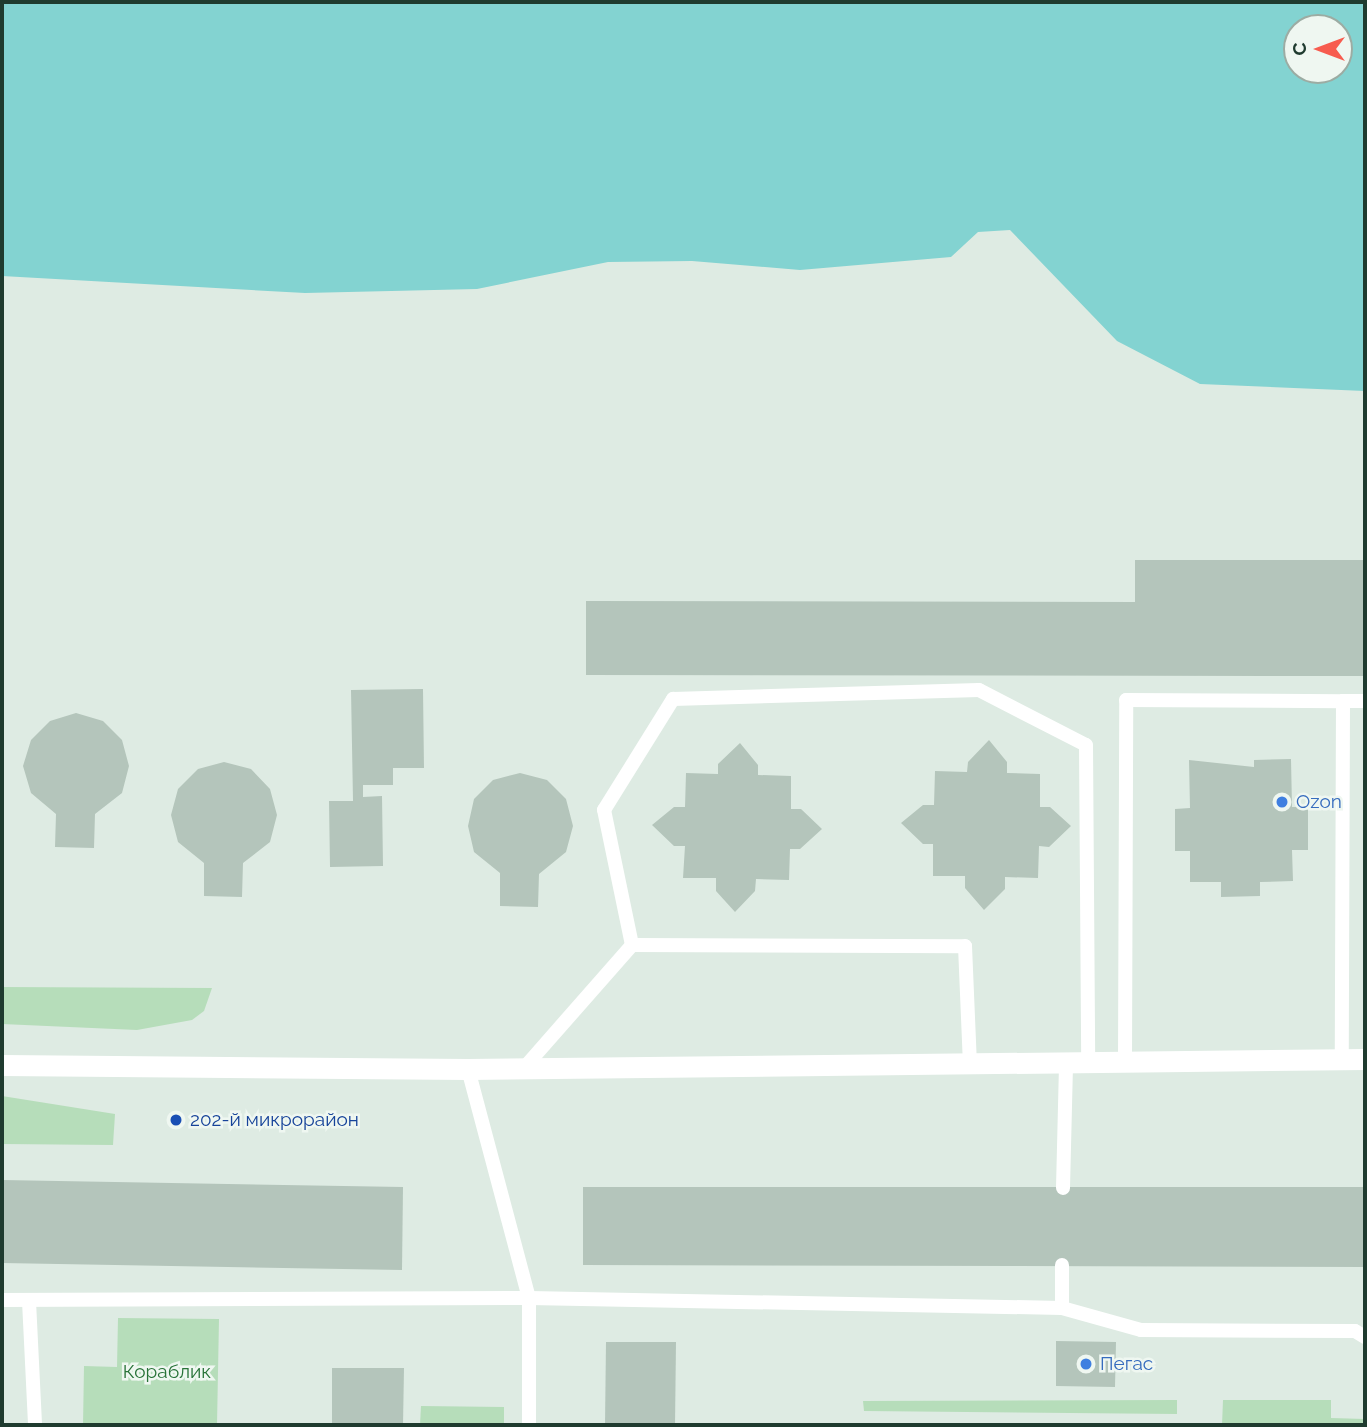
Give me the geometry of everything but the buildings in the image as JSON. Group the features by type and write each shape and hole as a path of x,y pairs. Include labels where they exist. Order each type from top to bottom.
{"street":[{"path":"2,1065 468,1069 1365,1059"}],"lane":[{"path":"632,945 604,810 673,699 979,690 1086,745 1088,1062"},
{"path":"1125,1061 1126,700 1365,701"},
{"path":"1342,1060 1343,701"},
{"path":"524,1068 632,945 965,946 970,1063"},
{"path":"1063,1188 1066,1062"},
{"path":"468,1069 529,1298 529,1425"},
{"path":"1062,1265 1062,1308"},
{"path":"2,1300 529,1298 1062,1308 1141,1330 1355,1331 1365,1337"},
{"path":"29,1301 35,1425"}],"green space":[{"path":"2,987 212,988 204,1011 192,1020 137,1030 2,1024"},
{"path":"2,1096 115,1114 113,1145 2,1144"},
{"name":"Кораблик","path":"118,1318 219,1319 217,1425 83,1425 84,1366 117,1367"},
{"path":"1177,1400 1177,1414 864,1411 863,1401"},
{"path":"1223,1400 1331,1400 1331,1418 1365,1419 1365,1425 1222,1425"},
{"path":"421,1406 504,1407 504,1425 420,1425"}],"water":[{"path":"2,2 1365,2 1365,391 1200,384 1117,341 1010,230 978,232 951,257 800,270 692,261 608,262 477,289 305,293 2,276"}],"place":[{"name":"Ozon","path":"1282,802"},
{"name":"202-й микрорайон","path":"176,1120"},
{"name":"Пегас","path":"1086,1364"}]}
